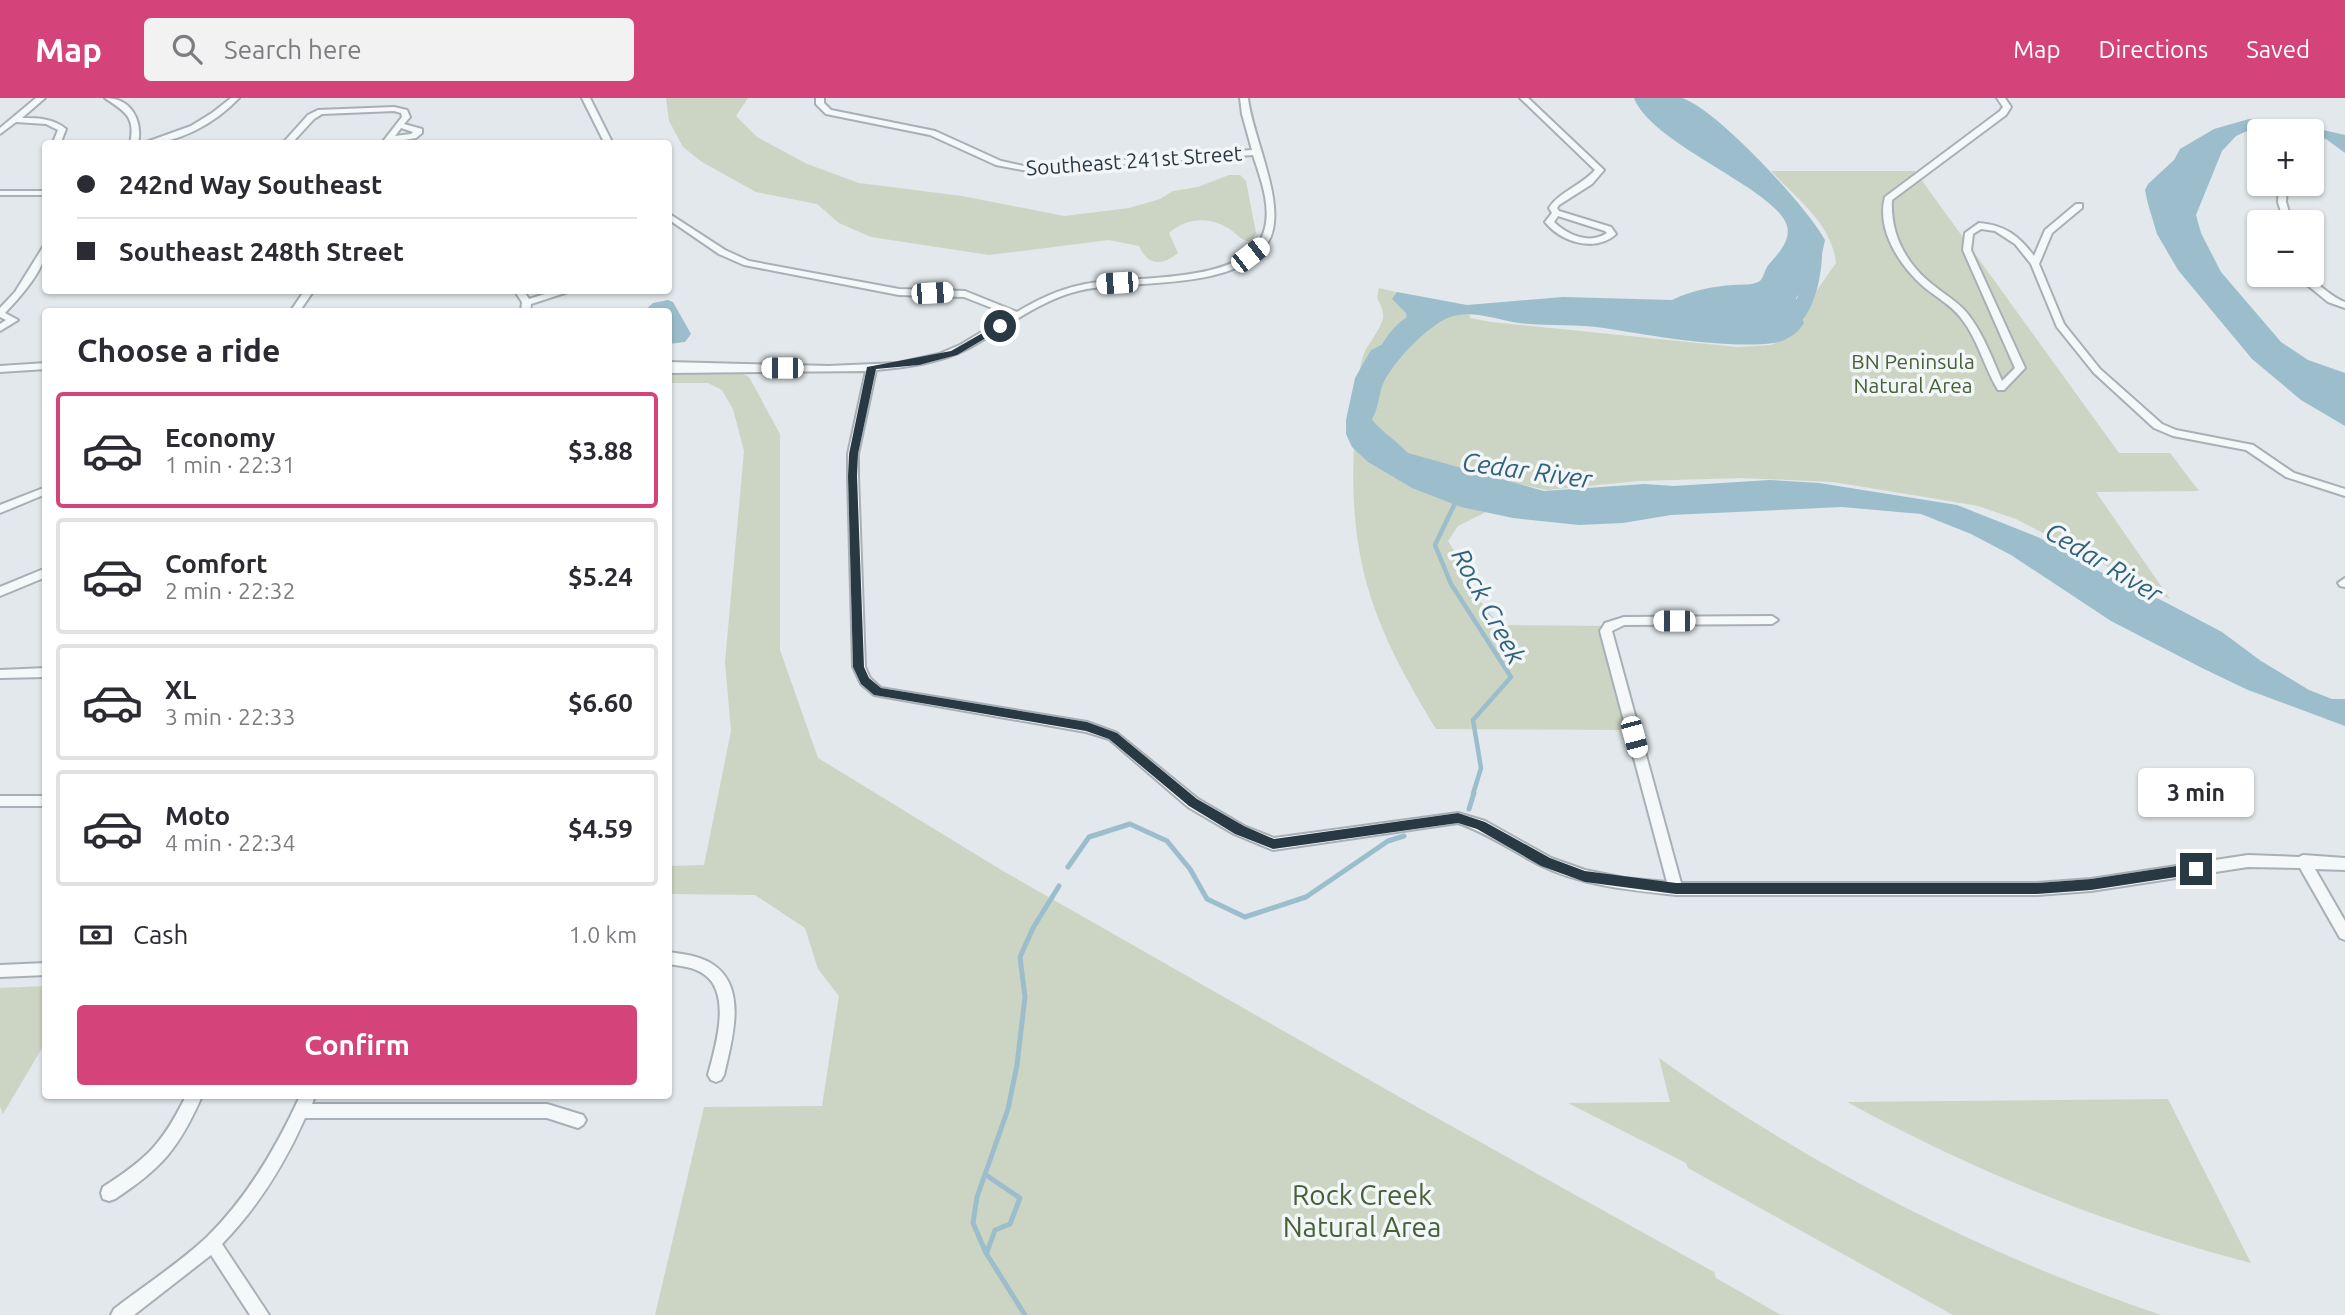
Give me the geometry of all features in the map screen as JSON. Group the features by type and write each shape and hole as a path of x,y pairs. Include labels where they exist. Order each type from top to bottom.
{"street":[{"path":"0,132 41,98"},
{"path":"159,140 192,131 216,117 235,98"},
{"path":"586,98 607,140"},
{"name":"Southeast 241st Street","path":"820,98 820,104 829,112 932,133 999,163 1020,168 1044,170 1257,152"},
{"path":"672,368 872,367 919,362 954,353 1017,315 1079,288 1205,275 1250,255 1263,245 1272,221 1244,98"},
{"path":"1524,98 1600,170 1589,182 1556,203 1553,208 1556,213 1608,229 1612,234 1602,239 1580,240 1553,227 1549,222 1556,213"},
{"path":"2001,98 2007,107 2003,113 1888,199 1885,216 1894,243 1907,265 1962,313 1976,331 2001,388 2020,368 1967,250 1969,233 1979,226 2006,230 2014,235 2035,264 2060,325 2097,371 2158,426 2173,433 2249,446 2290,475 2345,493"},
{"path":"116,99 135,118 137,128 135,140"},
{"path":"290,140 311,117 321,112 336,109 400,111 406,117 387,140"},
{"path":"15,120 49,122 60,127 62,129 58,140"},
{"path":"391,140 413,136 419,131 399,125"},
{"path":"0,193 42,193"},
{"path":"2035,264 2048,232 2079,206"},
{"path":"672,218 722,252 747,263 899,292 965,295 1017,315"},
{"path":"0,328 13,320 0,313 19,293 42,260"},
{"path":"2314,287 2331,300 2345,305"},
{"path":"526,307 560,294"},
{"path":"0,370 42,366"},
{"path":"872,367 853,454 859,667 865,681 878,692 1087,727 1113,736 1193,803 1239,830 1273,844 1458,818 1480,825 1546,862 1585,876 1676,889 2037,889 2091,885 2248,861 2345,864"},
{"path":"0,370 42,373"},
{"path":"0,509 42,492"},
{"path":"0,592 42,574"},
{"path":"1676,889 1606,636 1609,626 1624,621 1772,620"},
{"path":"0,674 42,671"},
{"path":"0,801 42,801"},
{"path":"2303,861 2345,934"},
{"path":"672,959 704,965 719,979 729,998 730,1012 716,1075"},
{"path":"0,971 42,969"},
{"path":"109,1193 146,1169 162,1154 192,1099"},
{"path":"120,1315 212,1242 262,1184 306,1099"},
{"path":"300,1111 547,1111 578,1121"},
{"path":"212,1242 260,1315"}],"green space":[{"path":"666,98 748,98 736,116 757,137 807,164 859,183 962,196 1064,216 1129,208 1160,199 1173,191 1198,187 1229,175 1240,175 1246,181 1256,233 1251,242 1213,222 1197,220 1183,224 1169,233 1178,253 1161,262 1151,260 1139,246 1109,240 989,255 871,237 839,223 817,204 756,192 702,162 683,147 669,121"},
{"name":"BN Peninsula Natural Area","path":"1771,171 1915,171 2119,453 2170,453 2199,491 2096,492 2170,599 2016,519 1978,506 1833,482 1742,478 1639,481 1547,490 1513,483 1486,512 1458,526 1448,541 1467,571 1470,588 1499,625 1608,626 1637,730 1436,729 1392,651 1377,615 1358,543 1353,462 1358,382 1365,351 1383,318 1377,298 1379,288 1468,309 1470,318 1491,322 1737,347 1770,345 1788,339 1802,326 1808,303 1836,263 1828,236 1821,224"},
{"name":"Rock Creek Natural Area","path":"741,373 749,377 780,434 780,650 818,758 1003,871 1410,1103 1714,1272 1716,1278 1781,1315 655,1315 704,1107 822,1106 839,996 818,969 805,928 755,895 672,894 672,866 704,865 731,731 725,662 744,451 733,409 722,390 708,383 672,383 672,375"},
{"path":"42,986 42,1048 3,1114 0,1107 0,988"},
{"path":"1659,1058 1777,1136 1901,1205 2029,1265 2161,1315 1953,1315 1688,1168 1686,1163 1568,1103 1670,1102"},
{"path":"2168,1099 2251,1263 2146,1232 2044,1195 1944,1151 1847,1102"}],"water":[{"path":"1634,98 1682,98 1698,106 1760,161 1815,225 1825,240 1819,268 1796,298 1804,323 1791,336 1779,342 1734,344 1689,341 1593,327 1519,323 1476,315 1458,315 1441,321 1432,328 1394,366 1381,388 1372,419 1377,426 1408,453 1544,491 1644,484 1674,486 1770,480 1819,483 1957,505 2040,538 2106,575 2222,632 2261,661 2309,690 2332,699 2345,699 2345,726 2248,690 2204,669 2111,621 2011,555 1971,534 1921,514 1842,507 1671,515 1623,523 1579,525 1513,518 1461,507 1412,488 1368,462 1352,447 1346,434 1346,420 1355,378 1371,350 1393,339 1408,326 1406,313 1392,299 1397,292 1467,305 1563,297 1672,300 1702,290 1760,281 1787,236 1787,226 1778,212 1761,197 1664,133 1645,115"},
{"path":"2247,120 2247,131 2236,136 2222,151 2196,215 2201,233 2221,272 2281,342 2308,360 2345,373 2345,426 2301,400 2252,359 2178,270 2157,234 2145,190 2148,184 2174,160 2180,149 2214,129"},
{"path":"2324,130 2345,135 2345,153 2326,139"},
{"path":"668,300 673,302 691,334 685,342 672,344 672,308 647,308 653,303"}],"waterway":[{"name":"Cedar River","path":"1774,329 1794,317 1807,296 1813,249"},
{"name":"Cedar River","path":"1381,365 1407,323 1436,312"},
{"name":"Rock Creek","path":"1457,499 1435,545 1451,584 1511,677 1473,720 1481,768 1473,794"},
{"name":"Rock Creek","path":"1469,809 1474,793"},
{"name":"Rock Creek","path":"1068,867 1089,837 1130,824 1167,841 1190,869 1207,899 1245,917 1306,897 1388,841 1404,836"},
{"name":"Rock Creek","path":"1025,1315 986,1253 973,1223 977,1197 1008,1109 1017,1065 1025,997 1020,957 1033,928 1059,886"},
{"name":"Rock Creek","path":"986,1175 1020,1198 1010,1224 995,1230 987,1252"}],"route":[{"path":"1000,326 966,348 933,360 872,367 853,454 853,476 859,667 865,681 878,692 1087,727 1113,736 1193,803 1239,830 1273,844 1458,818 1480,825 1546,862 1585,876 1624,884 1676,889 2037,889 2091,885 2196,869"}]}
